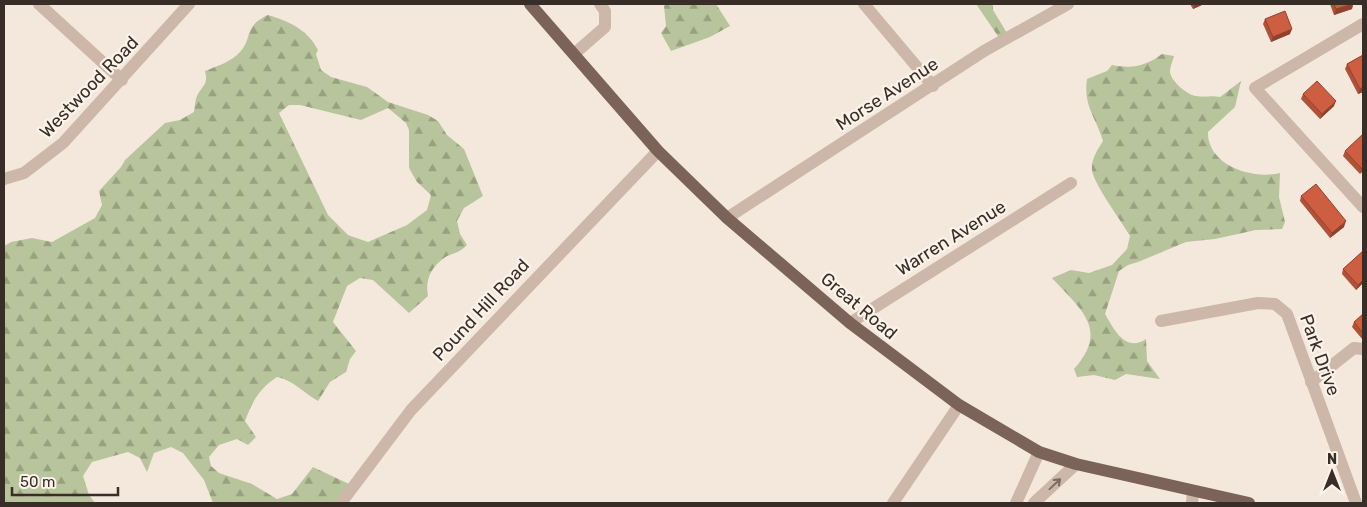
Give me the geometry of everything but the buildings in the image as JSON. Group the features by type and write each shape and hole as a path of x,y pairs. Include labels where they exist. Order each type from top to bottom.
{"main road":[{"name":"Great Road","path":"530,4 658,151 727,218 850,323 959,405 1039,452 1193,497 1249,503"}],"street":[{"path":"39,4 122,80"},
{"name":"Westwood Road","path":"4,179 24,173 63,143 189,4"},
{"path":"574,54 605,26 605,11 600,4"},
{"path":"864,4 933,86"},
{"name":"Morse Avenue","path":"727,218 992,46 1068,4"},
{"path":"1363,24 1256,88 1363,206"},
{"name":"Pound Hill Road","path":"341,503 411,410 658,151"},
{"name":"Warren Avenue","path":"850,323 1071,183"},
{"name":"Park Drive","path":"1161,320 1258,303 1275,304 1287,314 1356,503"},
{"path":"1311,382 1354,348 1363,348"},
{"path":"893,503 959,405"},
{"path":"1016,503 1039,452"},
{"path":"1034,503 1076,464"}],"green space":[{"path":"667,4 716,4 730,26 710,37 671,51 661,33 666,26 664,6"},
{"path":"976,4 993,4 993,10 1010,38 1002,42"},
{"path":"268,15 297,27 314,43 318,50 316,54 321,70 331,77 367,87 388,102 428,115 438,121 447,135 464,149 483,196 464,208 457,221 460,234 467,245 444,258 435,266 428,280 428,296 409,313 373,280 360,278 347,286 333,322 356,351 350,359 346,372 330,382 318,401 294,384 277,377 257,396 245,421 256,437 248,445 237,439 219,445 209,457 211,466 219,473 252,484 277,499 292,494 313,467 349,484 338,503 213,503 204,480 183,453 171,447 154,453 147,472 140,458 128,452 92,462 83,476 89,495 95,503 4,503 4,246 11,242 32,238 52,242 95,218 102,205 99,191 125,160 165,123 180,120 194,112 197,96 206,81 205,71 224,63 240,52 255,23","holes":["289,105 300,105 361,120 388,108 406,123 409,130 409,168 417,182 431,195 427,210 407,225 368,242 348,235 328,215 279,113"]},
{"path":"1162,54 1174,56 1170,70 1171,76 1180,87 1192,95 1220,97 1241,81 1235,107 1208,132 1210,144 1215,153 1233,168 1257,174 1269,175 1280,173 1279,197 1285,222 1282,229 1256,230 1215,239 1186,242 1128,265 1119,271 1105,314 1116,332 1126,341 1139,343 1146,339 1147,361 1160,379 1126,374 1115,380 1094,375 1077,377 1074,369 1085,355 1090,342 1090,331 1087,320 1081,310 1052,278 1071,270 1089,273 1112,265 1127,249 1130,236 1102,193 1092,170 1095,154 1103,141 1088,104 1087,79 1107,71 1112,65 1138,66"}]}
